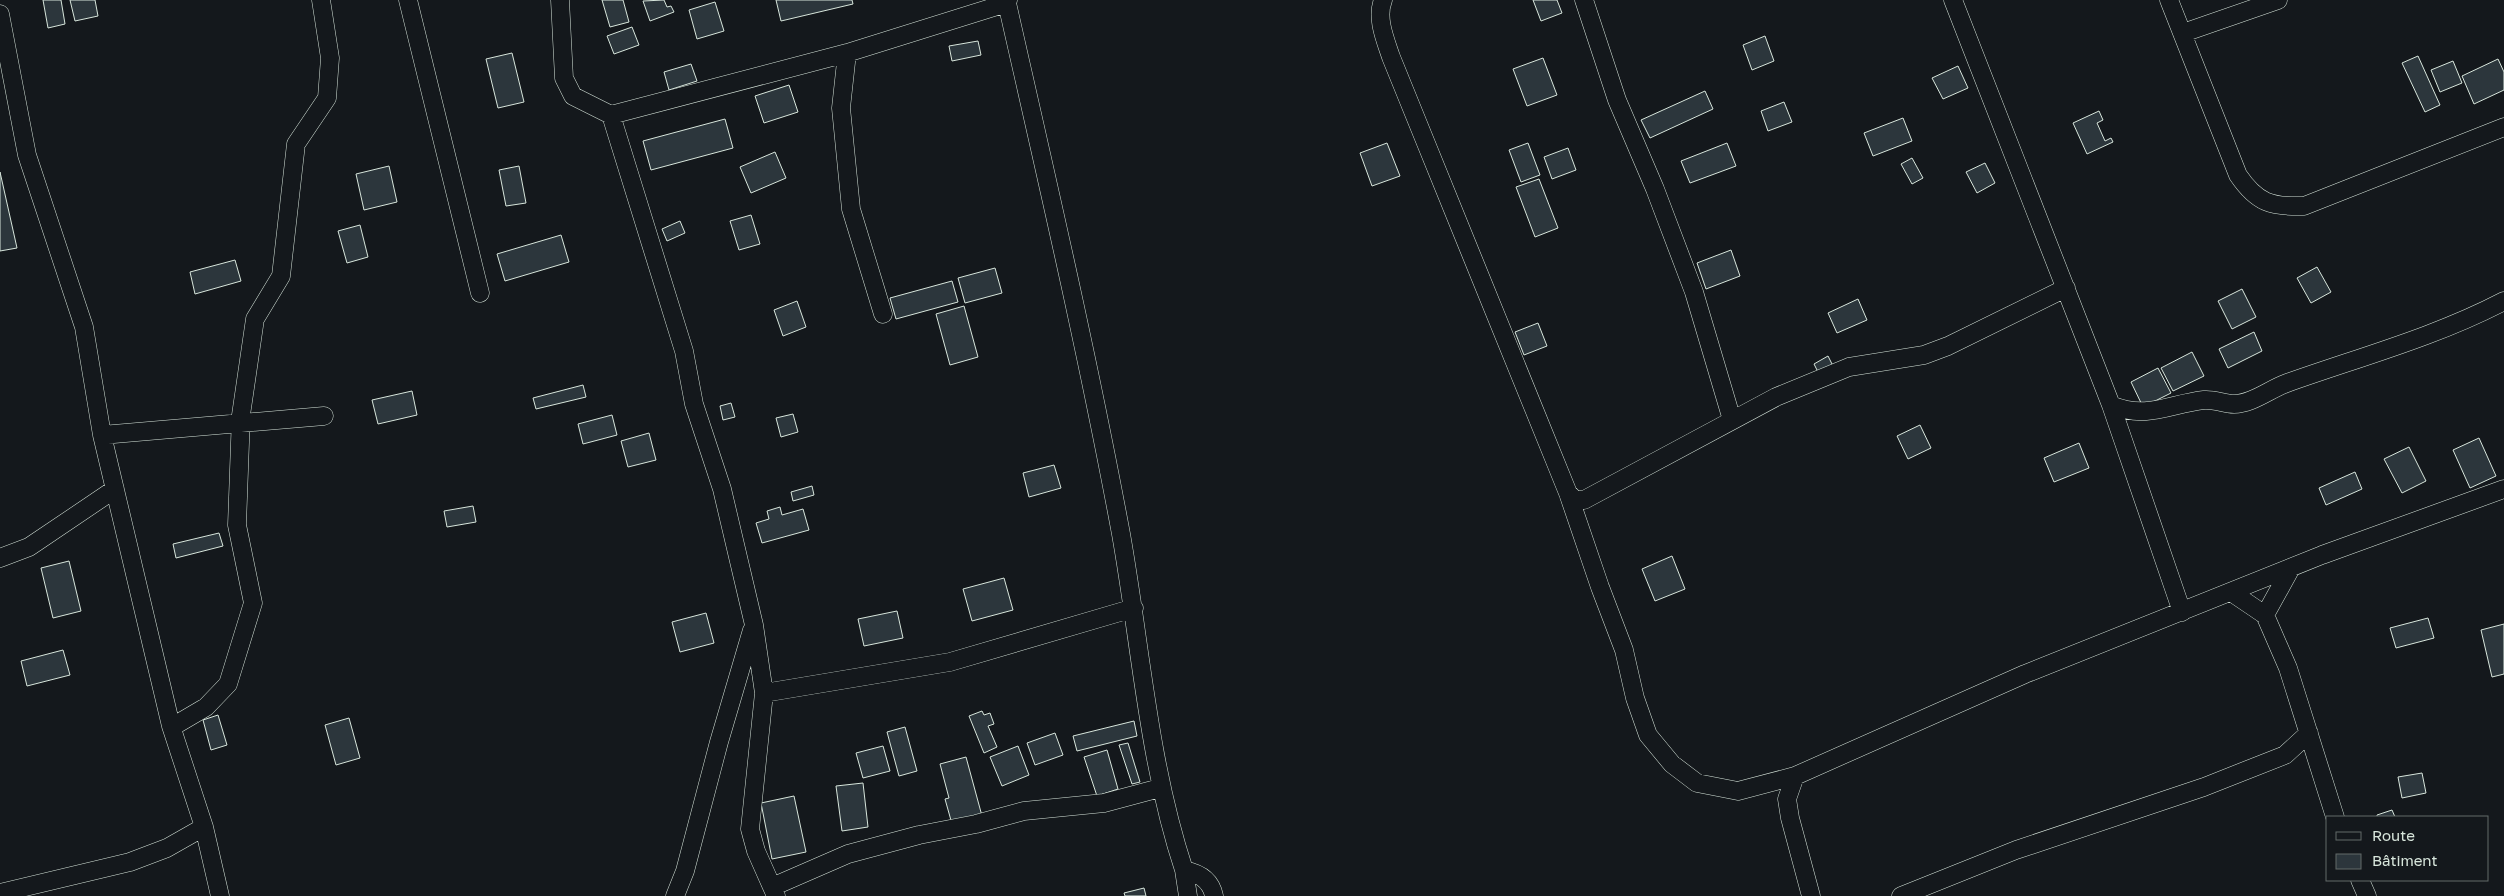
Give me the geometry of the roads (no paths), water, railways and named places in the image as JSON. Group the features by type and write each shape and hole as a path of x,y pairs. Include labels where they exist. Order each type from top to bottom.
{"street":[{"path":"172,727 206,707 228,684 253,603 236,525 240,424 256,318 281,276 296,144 327,98 330,58 321,0"},
{"path":"408,0 480,293"},
{"path":"560,0 564,78 573,96 611,115 847,53 1008,2 1092,382 1134,608 1138,659 1160,788 1184,870 1188,896"},
{"path":"1383,0 1380,7 1383,30 1391,57 1568,492 1600,587 1624,650 1635,698 1648,735 1672,764 1697,783 1738,791 1795,776 1822,762 2025,674 2291,568 2504,489"},
{"path":"1584,0 1617,100 1655,189 1694,292 1732,420"},
{"path":"1953,0 2112,405 2182,612"},
{"path":"2169,0 2238,175 2250,192 2262,200 2280,207 2304,206 2504,126"},
{"path":"2183,33 2278,0"},
{"path":"0,14 27,155 84,327 102,435 172,727 204,827 220,896"},
{"path":"847,53 841,108 851,209 883,314"},
{"path":"611,115 684,351 694,404 722,489 754,625 764,693 750,829 756,851 774,891 848,854 1024,812 1104,803 1160,788"},
{"path":"1568,492 1575,500 1584,500 1776,397 1849,367 1924,355 1948,346 2066,288"},
{"path":"2112,405 2126,412 2138,413 2203,400 2216,400 2234,404 2256,398 2271,389 2325,369 2444,330 2504,301"},
{"path":"102,435 324,416"},
{"path":"0,558 29,547 116,490"},
{"path":"2265,615 2291,568"},
{"path":"2232,592 2265,615 2288,668 2335,816"},
{"path":"764,693 950,662 1134,608"},
{"path":"675,896 686,871 719,742 754,625"},
{"path":"1902,896 2016,850 2204,786 2285,755 2309,733"},
{"path":"1795,776 1787,799 1788,808 1811,896"},
{"path":"0,893 130,862 167,848 204,827"},
{"path":"1184,870 1195,872 1205,878 1214,896"},
{"path":"2360,881 2367,896"}]}
